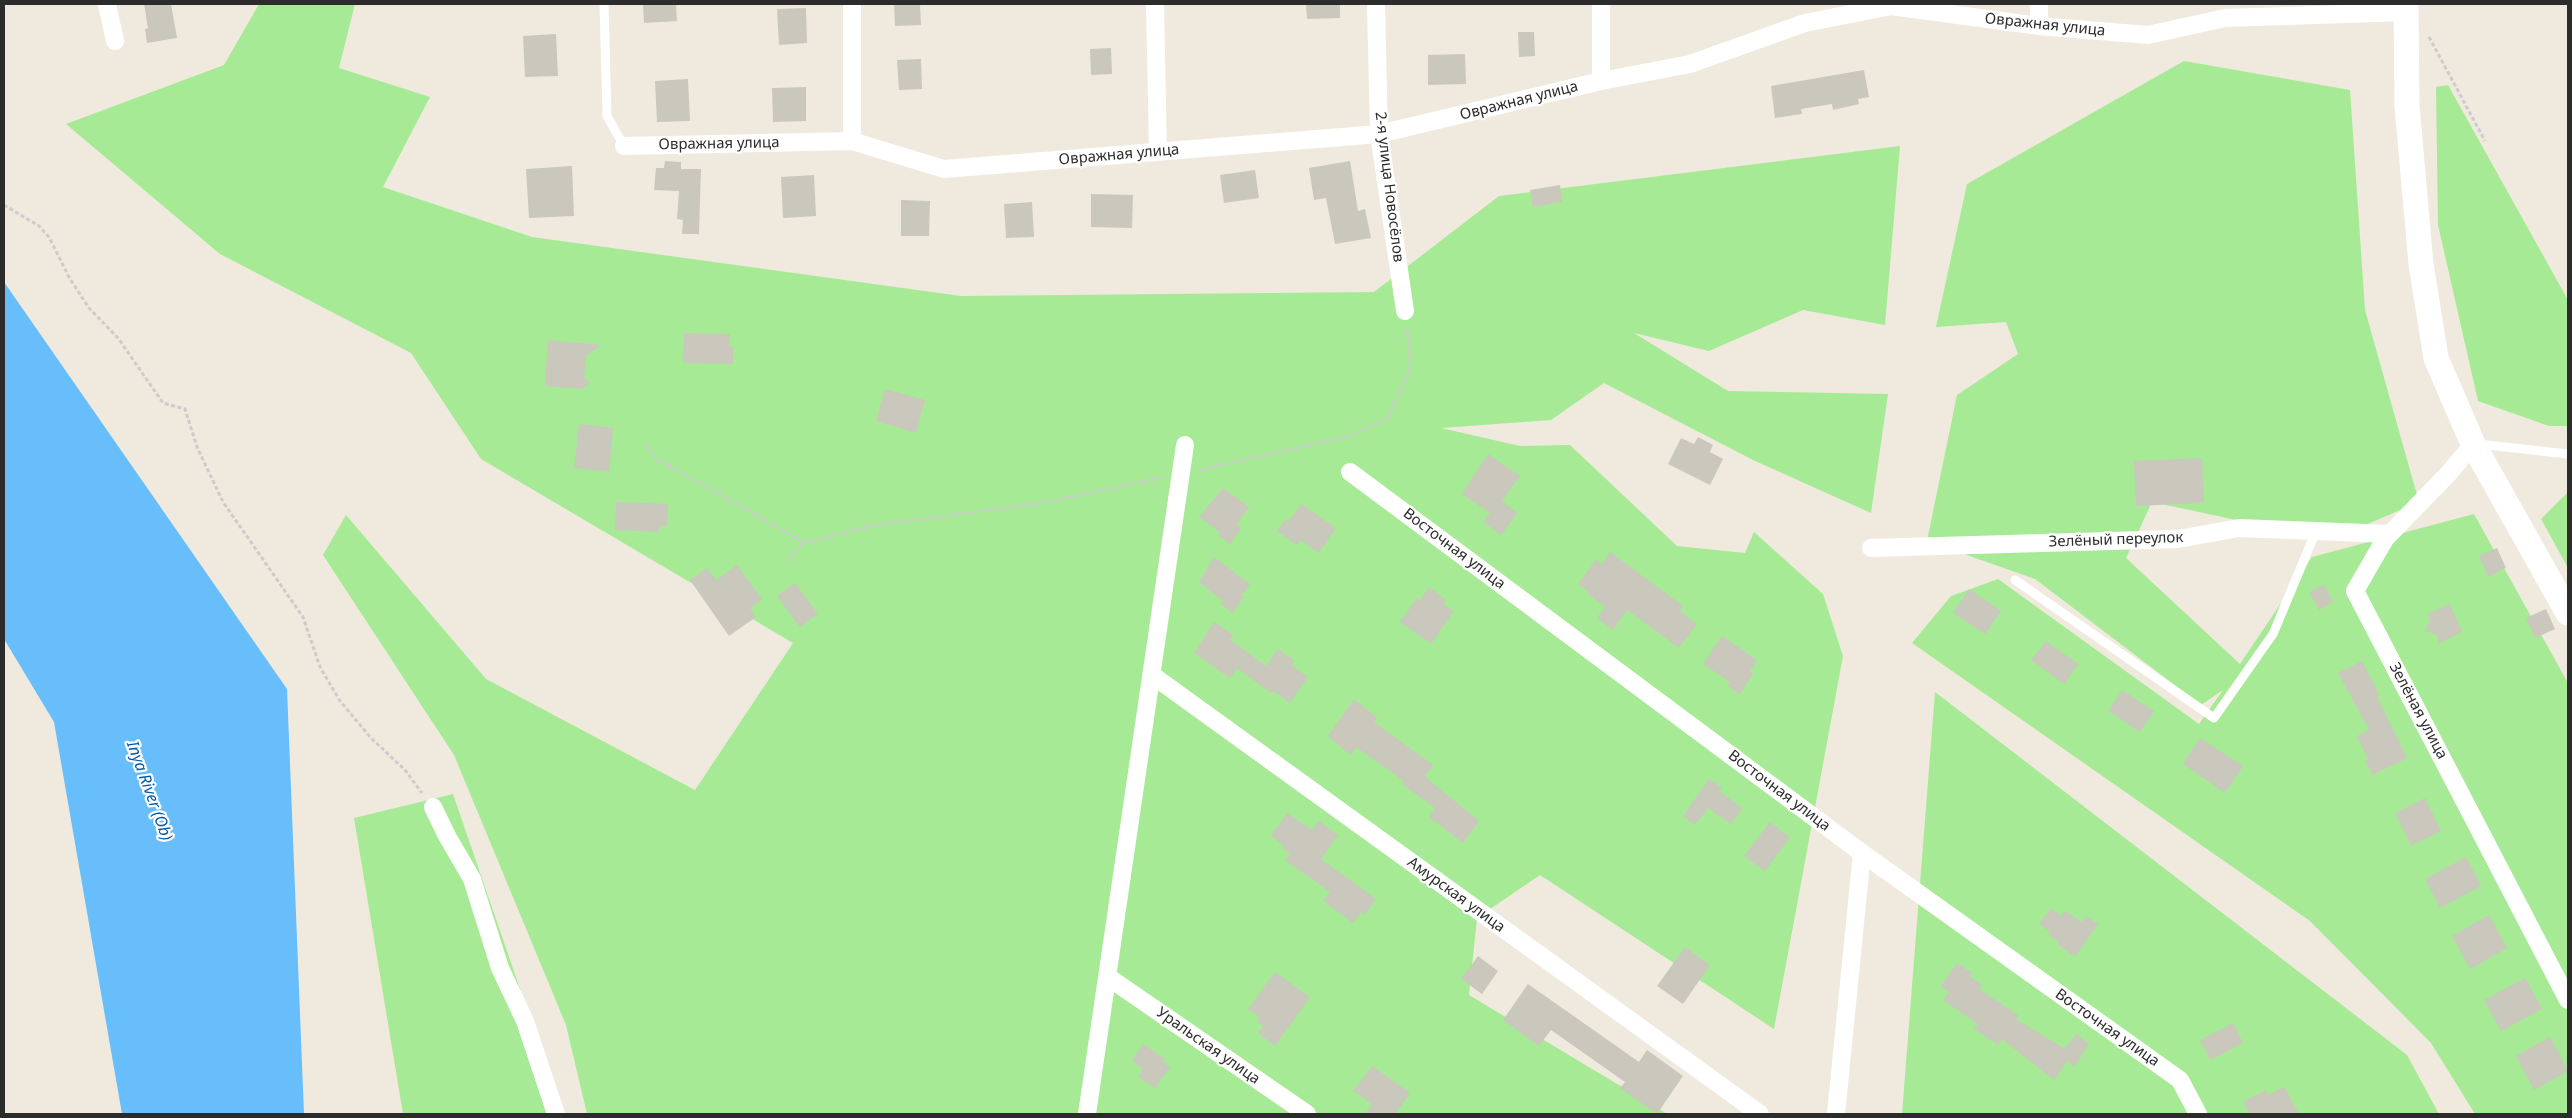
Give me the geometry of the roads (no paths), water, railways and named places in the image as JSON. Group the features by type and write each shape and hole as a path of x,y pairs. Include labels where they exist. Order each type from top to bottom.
{"main road":[{"path":"2407,8 2407,106 2421,264 2436,358 2473,444 2568,613"}],"street":[{"path":"107,4 115,41"},
{"path":"852,4 852,140"},
{"path":"1155,4 1158,152"},
{"name":"2-я улица Новосёлов","path":"1376,4 1379,134 1405,311"},
{"path":"1601,4 1601,81"},
{"path":"2039,4 2039,26"},
{"name":"Овражная улица","path":"624,146 852,140 944,169 1379,134 1601,81 1690,64 1805,23 1852,9 1891,6 2039,26 2148,34 2251,11 2407,8"},
{"name":"Зелёная улица","path":"2473,444 2449,474 2390,534 2355,591 2568,1000"},
{"path":"1087,1114 1185,445"},
{"name":"Восточная улица","path":"1350,472 1862,853 2180,1080 2198,1114"},
{"name":"Зелёный переулок","path":"1871,548 2178,540 2239,528 2390,534"},
{"name":"Амурская улица","path":"1152,676 1760,1114"},
{"path":"434,807 447,836 472,879 500,968 525,1021 556,1114"},
{"path":"1836,1114 1862,853"},
{"name":"Уральская улица","path":"1108,977 1307,1114"}],"lane":[{"path":"604,4 607,116 624,146"},
{"path":"2473,444 2568,454"},
{"path":"2015,580 2214,718 2273,634 2316,531"}],"water":[{"name":"Inya River (Ob)","path":"4,282 287,689 304,1114 122,1114 54,722 4,639"}]}
